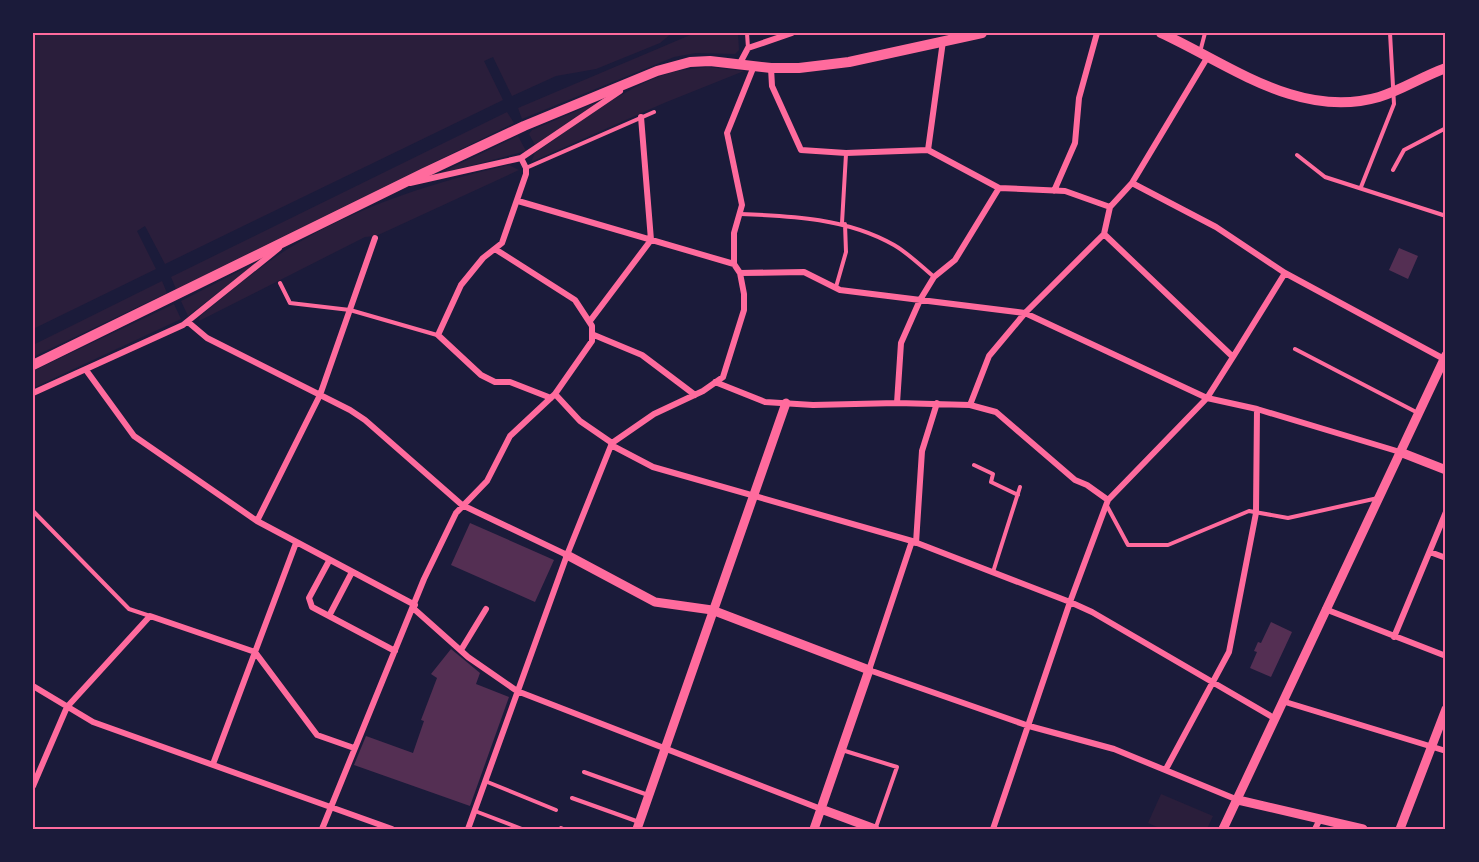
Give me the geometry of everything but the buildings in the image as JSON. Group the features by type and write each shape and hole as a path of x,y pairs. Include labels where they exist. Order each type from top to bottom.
{"main road":[{"path":"33,365 525,126 639,78 690,62 799,68 849,62 982,33"},
{"path":"1161,33 1251,80 1316,100 1359,101 1395,92 1446,68"}],"street":[{"path":"740,63 748,48 792,33"},
{"path":"1054,191 1075,143 1079,98 1098,33"},
{"path":"928,150 943,41"},
{"path":"970,405 989,356 1025,313 1104,234 1110,207 1132,183 1203,56"},
{"path":"468,829 567,555 611,444 654,414 695,395 723,377 744,310 740,273 734,264 734,233 742,205 727,133 754,66"},
{"path":"771,68 772,86 801,150 846,153 928,150 999,188 1065,191 1110,207"},
{"path":"404,184 521,158 639,78"},
{"path":"590,321 651,240 641,117"},
{"path":"521,158 526,168 518,201 502,243 483,258 461,285 438,335 481,375 495,381 510,382 553,396 580,421 611,444 653,466 914,542 1070,602 1092,612 1274,718"},
{"path":"1132,183 1216,227 1286,273 1445,357 1223,829"},
{"path":"897,403 901,343 920,300 934,277 955,260 999,188"},
{"path":"518,201 734,264"},
{"path":"1104,234 1233,357"},
{"path":"257,521 320,395 375,238"},
{"path":"33,393 188,322 264,263 286,242"},
{"path":"322,829 435,556 462,505 487,481 510,436 553,396 592,341 594,334 590,321 575,300 495,249"},
{"path":"740,273 804,272 836,289 1025,313 1207,398 1257,409 1400,452 1446,470"},
{"path":"993,829 1070,602 1107,503 1207,398 1286,273"},
{"path":"188,322 207,338 365,420 462,505 567,555 655,602 712,610 869,670 1029,726 1114,749 1238,800 1363,829"},
{"path":"594,334 642,356 695,395"},
{"path":"86,370 134,436 257,521 414,607 461,650 517,691 875,829"},
{"path":"715,382 765,402 813,405 937,403 970,405 996,412 1075,480 1087,485 1107,503"},
{"path":"638,826 751,496 786,403"},
{"path":"814,829 914,542 922,451 937,403"},
{"path":"1166,769 1229,652 1256,513 1257,409"},
{"path":"1394,637 1446,513"},
{"path":"213,764 296,543"},
{"path":"1430,552 1446,558"},
{"path":"329,561 309,598 312,607 395,651"},
{"path":"329,616 352,573"},
{"path":"461,650 486,609"},
{"path":"1325,609 1446,656"},
{"path":"33,786 67,707 150,616 255,652 317,735 354,748"},
{"path":"33,686 93,722 392,829"},
{"path":"1282,700 1446,751"},
{"path":"1400,829 1446,709"},
{"path":"1315,829 1320,819"}],"lane":[{"path":"747,33 748,48"},
{"path":"1203,56 1205,33"},
{"path":"1361,187 1394,104 1390,33"},
{"path":"526,168 654,112"},
{"path":"1393,170 1404,150 1446,128"},
{"path":"836,289 846,252 844,223 846,153"},
{"path":"1297,155 1325,177 1446,216"},
{"path":"740,214 844,223 894,245 934,277"},
{"path":"280,283 290,303 350,310 438,335"},
{"path":"1295,349 1419,413"},
{"path":"974,465 993,474 992,482 1018,495"},
{"path":"993,572 1020,487"},
{"path":"1107,503 1128,545 1168,545 1249,512 1288,518 1378,498"},
{"path":"33,511 129,609 150,616"},
{"path":"842,749 897,767 875,829"},
{"path":"584,772 648,795"},
{"path":"485,781 556,810"},
{"path":"572,798 638,826"},
{"path":"475,811 522,829"}],"shaded area":[{"path":"33,33 672,33 660,43 596,69 556,76 512,96 493,57 484,61 503,100 165,264 145,226 137,231 156,269 33,329"},
{"path":"695,33 738,33 739,50 735,54 696,53 674,57 522,119 518,108"},
{"path":"707,67 744,71 664,103 531,162 535,153 628,91 666,74"},
{"path":"598,102 535,145 529,134 532,130"},
{"path":"507,112 514,123 176,289 171,277"},
{"path":"518,136 526,151 436,175"},
{"path":"509,165 519,170 376,236 365,237 199,321 200,316 263,266 289,248 328,227 404,195"},
{"path":"259,261 188,316 181,301"},
{"path":"162,281 167,293 33,357 33,345"},
{"path":"174,304 181,319 33,388 33,371"},
{"path":"1161,794 1213,816 1207,829 1162,829 1148,823"}]}
